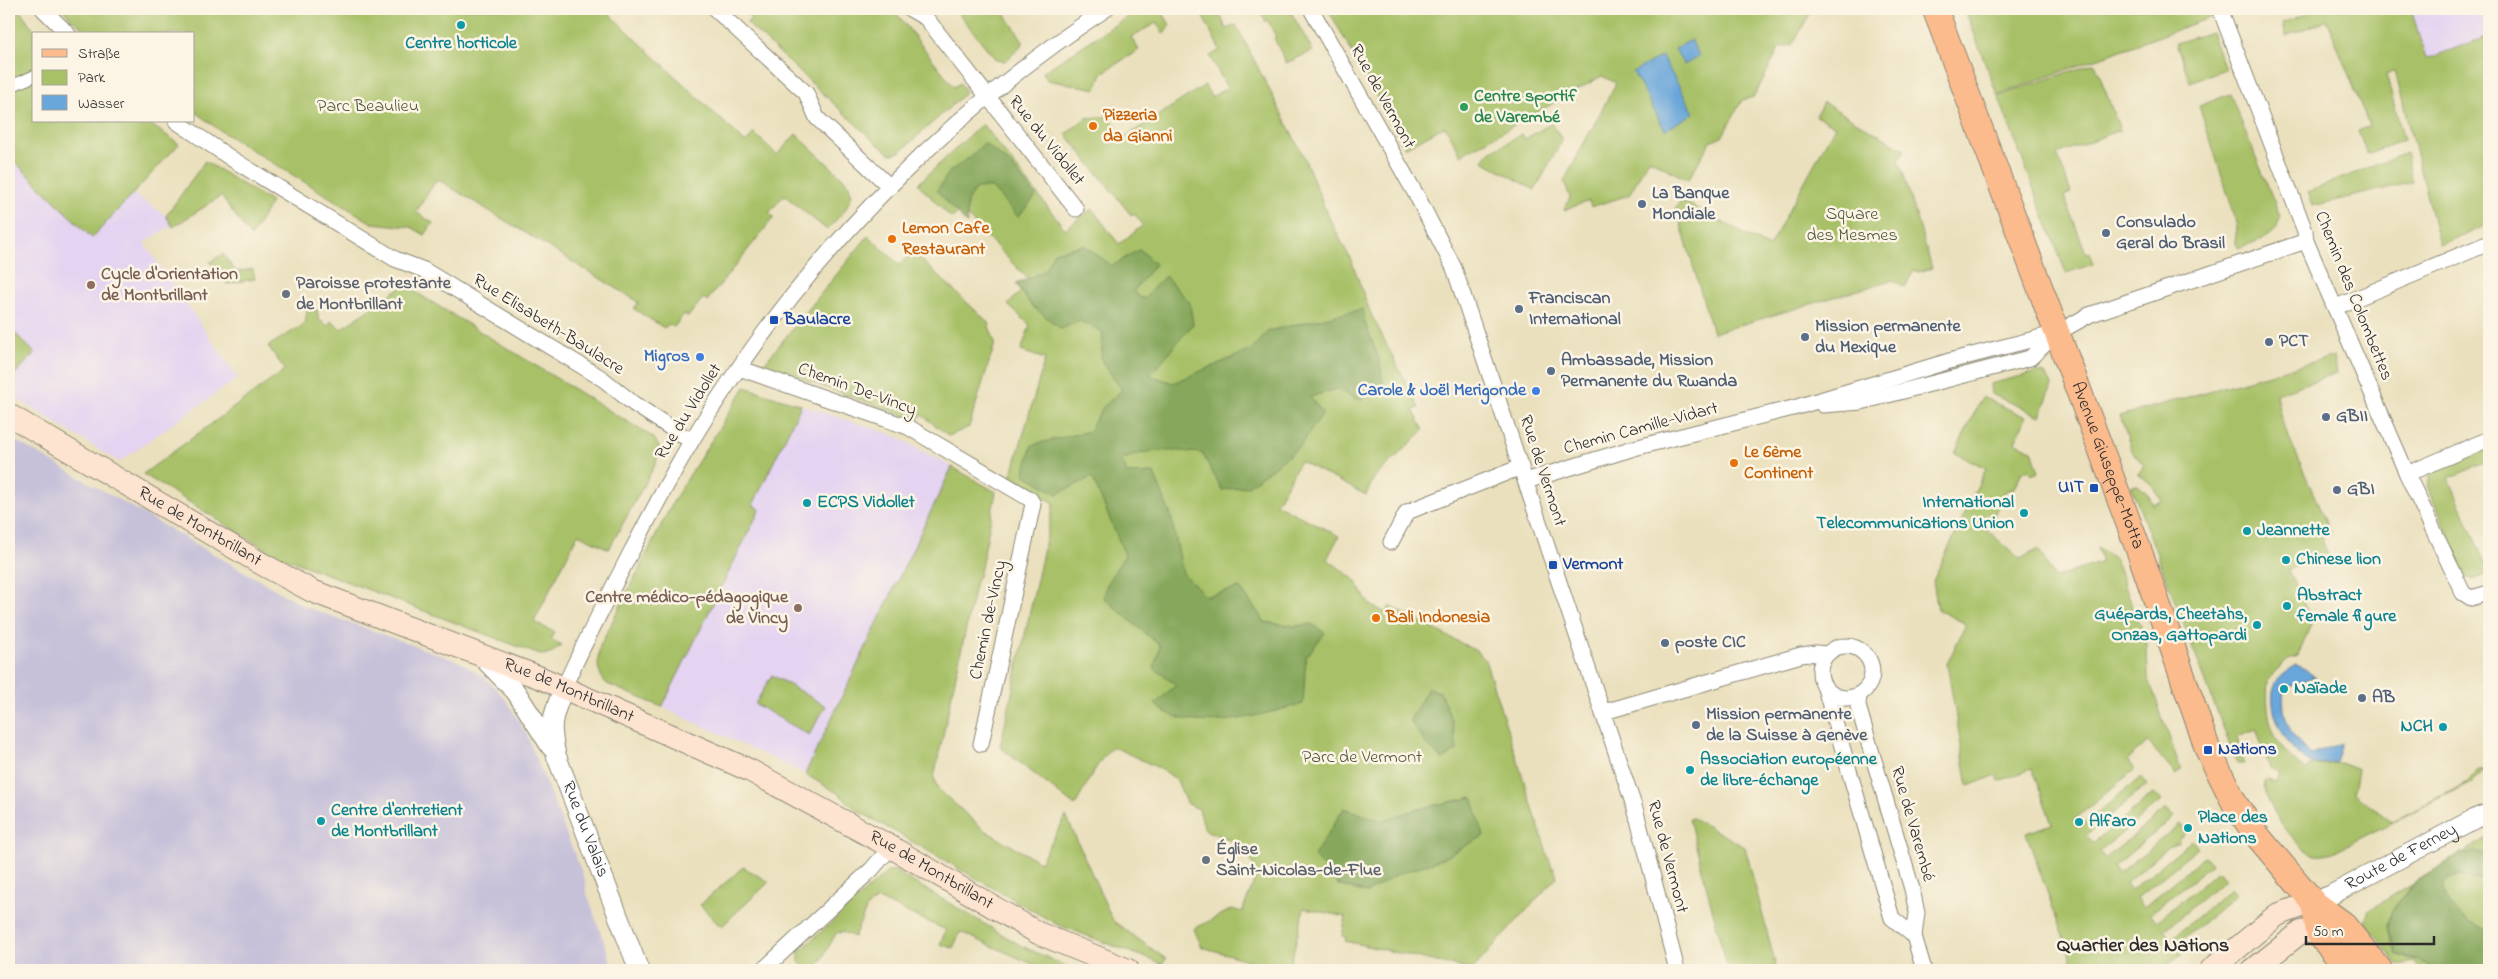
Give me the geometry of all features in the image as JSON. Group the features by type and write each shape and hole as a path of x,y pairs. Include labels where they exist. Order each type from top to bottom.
{"main road":[{"name":"Avenue Giuseppe-Motta","path":"1935,9 2141,556 2208,750 2242,817 2313,902"},
{"name":"Rue de Montbrillant","path":"9,415 262,564 312,591 479,653 564,687 748,770 891,847 1038,934 1128,970"},
{"path":"2313,902 2319,934 2349,970"},
{"path":"2211,970 2277,915 2313,902"},
{"path":"2313,902 2342,923 2380,970"},
{"path":"2253,970 2301,932 2308,931 2319,934"}],"street":[{"path":"44,9 66,32"},
{"path":"715,9 806,93 817,118 890,187"},
{"name":"Rue du Vidollet","path":"910,9 926,18 1076,209"},
{"name":"Rue du Vidollet","path":"564,687 592,628 692,441 739,368 804,281 836,243 890,187 986,96 1106,9"},
{"name":"Rue de Vermont","path":"1311,9 1418,198 1454,268 1636,812 1677,970"},
{"name":"Chemin des Colombettes","path":"2220,9 2305,231 2306,241 2407,474 2463,593 2471,598 2489,592"},
{"path":"9,88 32,77"},
{"name":"Rue Elisabeth-Baulacre","path":"177,122 232,159 395,259 424,270 603,379 634,404 692,441"},
{"name":"Chemin Camille-Vidart","path":"1391,542 1407,512 1523,474 1796,407 1953,360 2057,334 2089,315 2306,241"},
{"path":"2336,307 2489,243"},
{"name":"Chemin De-Vincy","path":"739,368 908,427 1030,499 1034,504"},
{"path":"2407,474 2489,439"},
{"name":"Chemin de-Vincy","path":"981,744 1034,504"},
{"path":"1844,646 1860,650 1870,661 1872,676 1870,684 1859,695 1844,699 1830,694 1821,682 1820,668 1826,654 1838,647 1844,646"},
{"path":"1604,712 1801,655 1816,652 1826,654"},
{"path":"479,653 516,692 556,755"},
{"name":"Rue du Valais","path":"564,687 551,731 556,755 639,970"},
{"path":"1825,688 1892,918 1914,936"},
{"name":"Rue de Varembé","path":"1859,695 1858,706 1912,889 1917,913 1914,936 1924,970"},
{"name":"Route de Ferney","path":"2313,902 2331,896 2474,819 2489,813"},
{"path":"763,970 872,869 891,847"}],"shaded area":[{"path":"2411,9 2489,9 2489,36 2426,59"},
{"name":"Cycle d'Orientation de Montbrillant","path":"9,156 92,238 132,193 166,216 172,225 144,243 238,378 119,462 9,394 9,380 35,353 9,327"},
{"name":"Centre médico-pédagogique de Vincy","path":"801,405 893,435 952,467 805,774 662,707 760,509 753,505"},
{"path":"9,437 306,607 460,662 486,678 506,700 526,733 586,883 586,891 614,970 9,970"}],"green space":[{"path":"9,9 19,9 36,32 32,32 32,122 147,122 179,144 92,238 9,156"},
{"name":"Parc Beaulieu","path":"63,9 604,9 746,143 754,133 777,155 796,134 848,183 852,195 845,210 827,230 784,195 769,213 774,217 707,301 703,298 688,317 684,314 674,327 669,324 664,328 634,309 638,302 632,298 437,179 416,212 433,223 425,235 411,227 372,223 222,132 195,112 195,32 88,32 71,19"},
{"path":"742,9 894,10 954,87 960,83 965,90 963,95 900,152 891,154 875,142 747,23 751,18"},
{"path":"955,9 1002,9 1023,41 1022,46 1005,61 996,60"},
{"path":"1139,9 1161,9 1170,25 1164,34 1156,23 1131,37 1139,50 1102,73 1096,89 1047,80 1043,72"},
{"name":"Parc de Vermont","path":"1199,9 1229,9 1220,14 1226,29 1236,25 1305,159 1327,214 1352,262 1370,312 1419,408 1413,410 1424,430 1374,478 1366,495 1300,461 1276,504 1339,536 1327,559 1355,580 1369,604 1386,613 1390,606 1478,652 1485,660 1552,868 1554,868 1557,877 1472,970 1345,941 1346,937 1342,936 1346,917 1304,908 1289,970 1270,970 1251,961 1202,947 1194,929 1232,909 1242,912 1257,874 1244,846 1205,830 1199,809 1186,803 1177,780 1163,770 1114,747 1109,750 1098,764 1075,806 1000,747 1054,503 1011,477 1045,359 1021,351 1030,325 1008,305 1030,281 962,211 951,218 918,184 982,124 1065,229 1092,209 1119,244 1143,225 1134,213 1131,215 1066,134 1086,118 1110,116 1122,139 1205,85 1211,97 1227,88 1210,56 1220,50"},
{"path":"1259,9 1289,9 1313,51 1286,63 1268,21 1265,21"},
{"name":"Centre sportif de Varembé","path":"1328,9 1807,9 1809,15 1792,45 1779,48 1754,97 1742,100 1722,137 1710,142 1688,180 1649,159 1629,195 1591,207 1589,201 1564,210 1570,198 1564,181 1616,83 1602,76 1461,155 1445,126 1405,148"},
{"path":"1965,9 2212,9 2215,16 1997,95"},
{"path":"2318,9 2411,9 2426,59 2489,36 2489,224 2439,245 2395,71 2386,75 2404,140 2367,154 2358,131 2369,126 2327,20 2286,36 2283,23"},
{"path":"2211,32 2225,69 2190,82 2176,43"},
{"path":"2095,63 2120,130 2057,154 2071,193 2064,196 2086,253 2089,252 2093,264 2066,273 1998,96"},
{"path":"2230,94 2280,216 2271,234 2259,241 2238,248 2235,241 2237,228 2233,210 2199,106"},
{"name":"Square des Mesmes","path":"1823,102 1905,150 1899,159 1932,268 1918,272 1914,270 1905,287 1892,280 1713,333 1676,208 1681,200 1769,247 1835,126 1816,116"},
{"path":"1552,123 1562,140 1535,190 1483,161 1488,153 1522,134 1525,139"},
{"path":"984,143 1009,163 1036,196 1018,217 992,188 976,188 967,202 967,224 937,191 950,171 973,155"},
{"path":"2406,153 2413,182 2312,206 2307,192"},
{"path":"205,161 271,202 251,237 221,196 173,227 166,216"},
{"path":"868,236 900,265 912,251 990,324 995,343 969,427 949,436 922,415 917,420 763,365"},
{"path":"1084,245 1112,266 1140,249 1155,264 1133,292 1143,299 1165,276 1190,303 1193,324 1150,375 1173,383 1253,349 1268,331 1363,309 1365,323 1379,359 1384,387 1359,400 1337,389 1310,397 1323,413 1300,446 1248,486 1222,490 1202,453 1151,452 1122,460 1127,474 1154,473 1171,516 1183,573 1206,596 1240,588 1265,622 1295,626 1312,624 1325,633 1306,657 1303,704 1247,717 1206,722 1187,720 1170,714 1155,704 1176,685 1154,668 1160,646 1104,598 1107,583 1125,555 1092,477 1057,494 1024,474 1032,445 1089,431 1103,407 1122,390 1101,360 1103,332 1080,321 1061,329 1031,305 1016,284 1044,271 1054,252"},
{"path":"223,254 236,272 253,269 255,279 227,284 210,262"},
{"path":"404,285 654,438 660,449 656,463 609,549 578,534 534,622 554,632 551,639 562,645 550,654 540,655 274,554 143,474 285,370 268,346 305,324 307,311 317,309 319,320 328,326 331,321 341,329"},
{"path":"9,327 35,353 9,380"},
{"path":"2334,356 2337,373 2276,394 2281,419 2331,534 2321,538 2328,554 2288,570 2312,622 2298,656 2288,659 2268,679 2268,707 2273,731 2278,742 2286,752 2307,771 2310,765 2340,763 2358,770 2355,794 2392,822 2468,782 2477,770 2483,770 2472,782 2333,852 2319,854 2310,852 2296,841 2280,822 2268,800 2264,782 2267,780 2275,783 2280,775 2270,768 2256,729 2238,736 2244,764 2237,764 2131,486 2138,485 2147,493 2153,504 2162,501 2151,484 2138,474 2144,466 2132,451 2120,416"},
{"path":"2037,372 2045,374 2052,386 2040,416 1991,394 1990,384"},
{"path":"745,387 801,405 753,505 760,509 662,707 607,684 603,680 598,666 600,646 674,500"},
{"path":"1982,397 2026,417 2015,442 2032,450 2039,472 2031,475 2029,470 2022,472 2013,490 2006,490 1987,530 2020,559 2038,549 2055,578 2102,562 2097,547 2115,559 2147,645 2148,677 2181,770 2176,775 2148,742 2127,760 2135,769 2074,820 2080,827 2141,777 2147,785 2086,836 2093,843 2154,793 2161,801 2100,851 2106,858 2166,809 2174,817 2113,867 2118,874 2180,824 2187,832 2178,839 2179,842 2171,845 2126,883 2131,890 2192,840 2198,848 2137,898 2144,907 2205,856 2212,864 2150,914 2157,921 2218,871 2225,880 2164,930 2171,939 2231,889 2236,895 2176,945 2182,954 2174,961 2156,970 2075,970 2026,833 2052,824 2032,769 1999,781 1997,775 1968,786 1947,664 1966,624 1938,610 1933,581 1986,468 1955,453"},
{"path":"2489,448 2489,461 2449,478 2489,573 2473,580 2466,576 2427,486 2432,472"},
{"path":"952,467 996,492 934,777 937,788 984,830 1040,862 1066,816 1113,921 1166,959 1162,964 1056,924 855,809 839,794 805,774"},
{"path":"772,675 826,706 809,735 755,704"},
{"path":"1428,688 1440,692 1452,720 1457,750 1443,760 1425,743 1410,720"},
{"path":"1472,797 1484,836 1441,859 1398,874 1367,893 1338,885 1314,856 1344,808 1382,821 1414,810"},
{"path":"1693,818 1745,847 1777,970 1728,970 1689,819"},
{"path":"2489,837 2489,970 2412,884 2392,911 2388,927 2392,944 2397,954 2410,960 2424,961 2435,970 2424,970 2413,963 2399,966 2365,922 2369,910"},
{"path":"2480,852 2489,855 2489,878 2471,880 2459,875 2450,878 2443,885 2444,893 2459,914 2474,924 2489,930 2489,970 2435,970 2421,962 2397,954 2388,927 2392,911 2413,884 2461,853"},
{"path":"743,867 769,882 721,927 700,905"},
{"path":"893,870 1020,945 1074,970 1046,970 960,932 953,948 940,944 946,930 878,899 867,907 854,937 841,931 840,933 837,932 816,970 806,970 799,961 799,952 887,872"}],"water":[{"path":"1691,40 1699,56 1684,65 1675,49"},
{"path":"1662,56 1694,113 1665,130 1633,72"},
{"path":"2295,665 2305,669 2316,678 2313,677 2284,689 2284,709 2288,726 2311,755 2342,743 2336,762 2312,763 2301,757 2285,738 2279,726 2273,701 2273,690 2277,681"}],"place":[{"name":"Centre horticole","path":"461,25"},
{"name":"Centre sportif de Varembé","path":"1464,107"},
{"name":"Pizzeria da Gianni","path":"1093,126"},
{"name":"La Banque Mondiale","path":"1642,204"},
{"name":"Consulado Geral do Brasil","path":"2106,233"},
{"name":"Lemon Cafe Restaurant","path":"892,239"},
{"name":"Cycle d'Orientation de Montbrillant","path":"91,285"},
{"name":"Paroisse protestante de Montbrillant","path":"286,294"},
{"name":"Franciscan International","path":"1519,309"},
{"name":"Baulacre","path":"774,320"},
{"name":"Mission permanente du Mexique","path":"1805,337"},
{"name":"PCT","path":"2269,342"},
{"name":"Migros","path":"700,357"},
{"name":"Ambassade, Mission Permanente du Rwanda","path":"1551,371"},
{"name":"Carole & Joël Merigonde","path":"1536,391"},
{"name":"GBII","path":"2326,417"},
{"name":"Le 6ème Continent","path":"1734,463"},
{"name":"UIT","path":"2094,488"},
{"name":"GBI","path":"2337,490"},
{"name":"ECPS Vidollet","path":"807,503"},
{"name":"International Telecommunications Union","path":"2024,513"},
{"name":"Jeannette","path":"2247,531"},
{"name":"Chinese lion","path":"2286,560"},
{"name":"Vermont","path":"1553,565"},
{"name":"Abstract female figure","path":"2287,606"},
{"name":"Centre médico-pédagogique de Vincy","path":"798,608"},
{"name":"Bali Indonesia","path":"1376,618"},
{"name":"Guépards, Cheetahs, Onzas, Gattopardi","path":"2257,625"},
{"name":"poste CIC","path":"1665,643"},
{"name":"Naïade","path":"2284,689"},
{"name":"AB","path":"2362,698"},
{"name":"Mission permanente de la Suisse à Genève","path":"1696,725"},
{"name":"NCH","path":"2443,727"},
{"name":"Nations","path":"2208,750"},
{"name":"Association européenne de libre-échange","path":"1690,770"},
{"name":"Centre d'entretient de Montbrillant","path":"321,821"},
{"name":"Alfaro","path":"2079,822"},
{"name":"Place des Nations","path":"2188,828"},
{"name":"Église Saint-Nicolas-de-Flue","path":"1206,860"}],"district":[{"name":"Quartier des Nations","path":"2143,946"}]}
